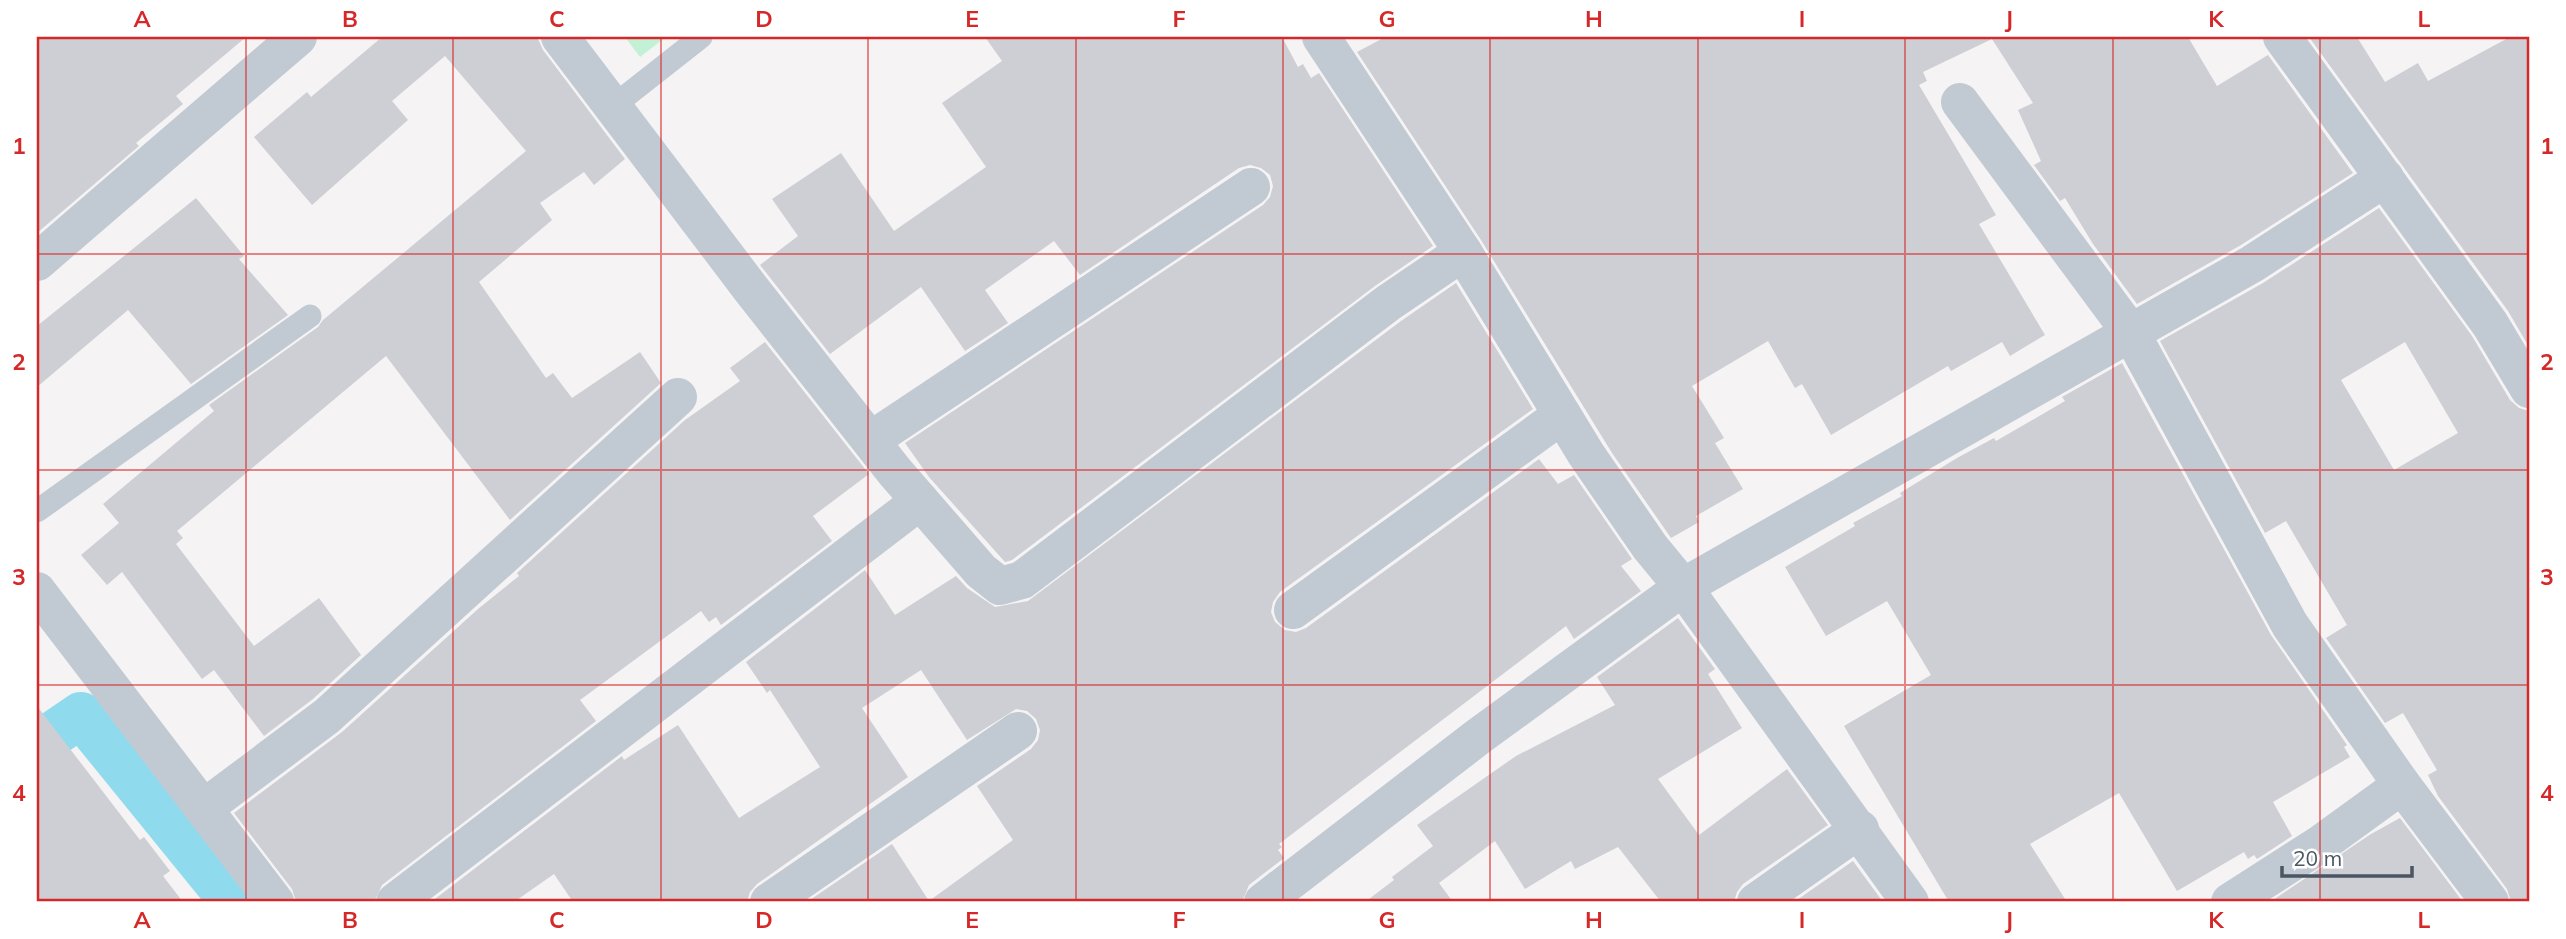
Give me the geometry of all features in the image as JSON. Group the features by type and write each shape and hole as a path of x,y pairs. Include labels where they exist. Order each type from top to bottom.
{"street":[{"path":"37,262 298,37"},
{"path":"559,37 751,289 920,501 992,581 1000,586 1015,585 1388,303 1463,252"},
{"path":"1321,37 1463,252 1562,415 1650,547 1683,587 1860,829 1910,902"},
{"path":"2282,37 2490,324 2529,388"},
{"path":"1960,102 2131,333 2290,625 2402,785 2490,902"},
{"path":"1263,902 1479,736 1683,587 2252,264 2385,178"},
{"path":"872,440 1251,187"},
{"path":"204,807 327,716 678,397"},
{"path":"1293,610 1562,415"},
{"path":"395,902 920,501"},
{"path":"39,599 204,807 275,902"},
{"path":"769,902 1018,731"},
{"path":"2230,902 2322,843 2402,785"},
{"path":"1756,902 1860,829"}],"lane":[{"path":"612,107 701,37"},
{"path":"37,510 310,316"}],"green space":[{"path":"625,37 666,37 640,57"}],"building":[{"path":"37,37 246,37 176,96 183,104 136,143 139,146 37,233"},
{"path":"382,37 538,39 543,50 625,159 594,185 584,172 540,203 552,220 479,282 546,378 553,373 572,398 640,352 661,383 510,520 386,356 177,531 183,538 176,544 254,646 319,598 361,655 313,699 264,736 214,670 202,679 122,572 107,585 81,555 119,523 103,504 214,411 209,405 318,327 323,320 526,151 445,56 392,101 408,120 312,205 254,137 307,92 311,97"},
{"path":"985,37 1282,37 1298,67 1303,64 1311,78 1319,73 1433,246 1375,286 1012,560 1005,562 929,477 905,443 1263,205 1270,197 1273,186 1270,175 1261,168 1250,165 1239,168 1080,275 1054,241 985,290 1008,323 965,351 921,287 830,354 760,265 798,236 772,199 841,153 894,231 986,167 942,103 1002,61"},
{"path":"1385,37 2188,37 2217,86 2268,55 2353,173 2241,245 2137,304 2093,244 2065,198 2060,201 2034,165 2041,161 2018,110 2033,103 1992,39 1923,72 1927,81 1919,85 1996,215 1979,224 2045,335 2010,356 2002,342 1951,371 1948,366 1831,435 1802,384 1795,388 1768,341 1692,386 1724,438 1715,443 1743,489 1696,516 1699,522 1671,538 1612,453 1481,240 1357,52"},
{"path":"2309,37 2357,37 2385,82 2418,63 2428,81 2510,37 2529,37 2529,347 2508,311"},
{"path":"196,198 244,256 239,259 288,315 191,384 128,310 37,387 37,326"},
{"path":"2379,208 2472,336 2510,400 2519,408 2529,411 2529,902 2511,902 2507,889 2438,796 2428,775 2437,770 2403,713 2385,723 2326,638 2347,625 2286,521 2265,533 2160,341 2263,283","holes":["2405,342 2458,433 2394,470 2341,380"]},
{"path":"1456,283 1533,409 1280,592 1273,602 1271,612 1275,622 1285,630 1296,632 1306,628 1539,459 1558,484 1574,475 1632,559 1621,566 1641,591 1574,639 1566,626 1279,844 1282,847 1278,850 1284,858 1249,885 1242,902 807,902 892,844 929,901 1013,840 977,786 1031,749 1038,740 1040,730 1036,719 1027,711 1016,709 967,740 921,670 862,708 908,777 757,884 750,892 747,902 573,902 554,874 514,902 431,902 622,756 624,760 678,725 739,818 820,767 770,690 767,693 746,662 865,570 895,615 956,576 967,588 995,607 1028,601 1401,321"},
{"path":"765,342 869,474 813,516 832,541 721,625 716,617 709,622 701,611 580,700 596,721 382,885 374,902 296,902 292,889 234,813 342,732 478,609 519,576 517,573 685,420 740,381 730,368"},
{"path":"2122,363 2271,635 2347,745 2344,747 2350,757 2273,802 2292,836 2257,859 2254,855 2248,859 2244,852 2177,891 2119,793 2030,844 2067,902 1949,902 1844,726 1931,675 1887,601 1826,636 1785,567 1855,526 1853,523 1902,496 1900,493 1957,458 1994,438 1996,441 2065,401 2062,397"},
{"path":"1678,618 1715,669 1708,674 1742,728 1658,779 1699,835 1787,769 1828,825 1743,884 1734,902 1661,902 1618,847 1575,869 1571,861 1525,889 1495,841 1439,883 1453,902 1365,902 1394,880 1392,877 1433,846 1417,825 1516,756 1615,705 1597,677"},
{"path":"37,706 140,840 144,837 170,871 163,876 183,902 37,902"},
{"path":"2400,818 2463,902 2270,902 2371,834"},
{"path":"1853,861 1883,902 1794,902"}],"waterway":[{"path":"37,745 81,715 233,902"}]}
